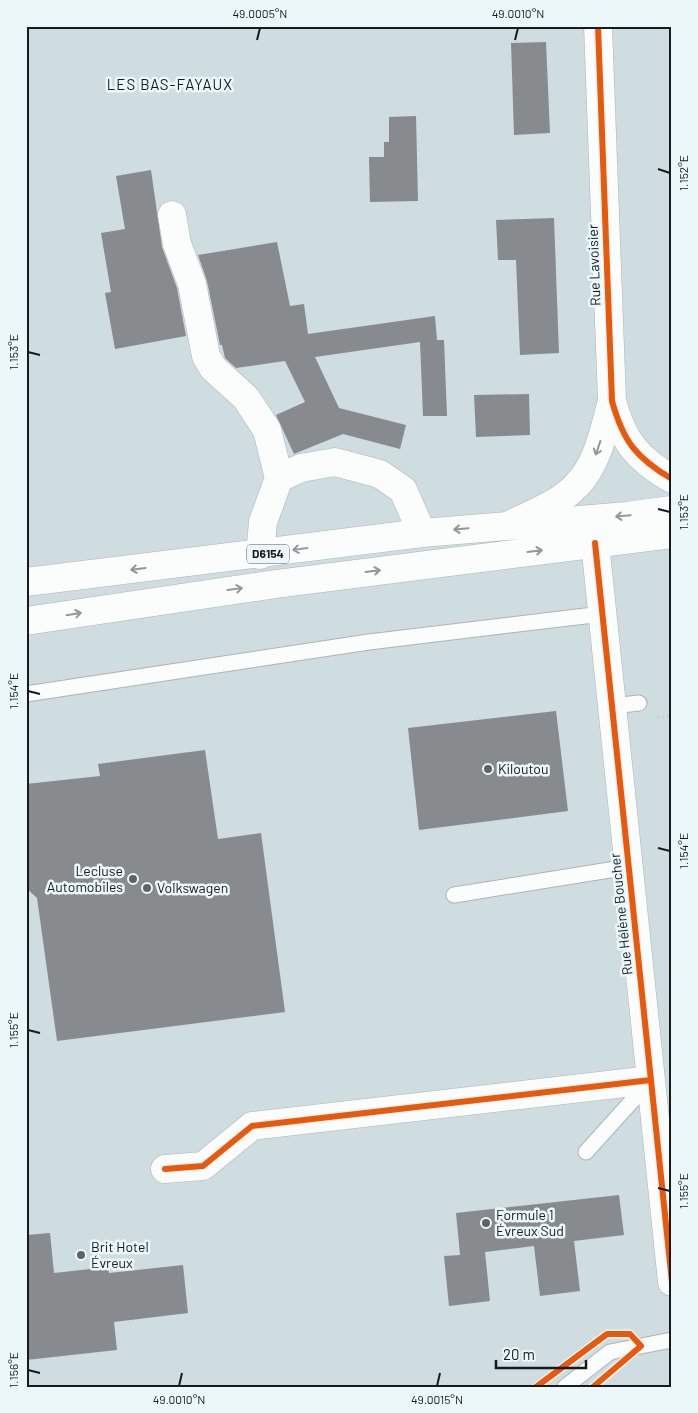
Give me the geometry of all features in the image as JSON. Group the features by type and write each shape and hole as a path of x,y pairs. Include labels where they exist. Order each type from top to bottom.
{"street":[{"name":"Rue Lavoisier","path":"598,26 612,401 629,446 652,468 672,479"},
{"path":"172,215 177,244 192,284 206,356 213,368 246,398 267,430 279,478 263,522 260,555"},
{"name":"Rue Lavoisier","path":"509,525 548,506 576,486 593,462 612,401"},
{"path":"279,478 301,468 335,462 380,474 403,490 422,533"},
{"name":"D6154","path":"26,582 260,555 422,533 627,516 672,510"},
{"name":"D6154","path":"26,621 267,585 672,534"},
{"name":"Rue Hélène Boucher","path":"594,543 650,1080 663,1115 672,1282"},
{"path":"164,1169 203,1166 252,1126 650,1080"}],"lane":[{"path":"26,694 369,642 602,614"},
{"path":"612,706 639,703"},
{"path":"454,895 628,867"},
{"path":"586,1152 650,1080"},
{"path":"565,1387 610,1352 672,1340"}],"shaded area":[{"path":"26,26 672,26 672,1387 26,1387"}],"building":[{"path":"546,42 550,133 514,135 511,43"},
{"path":"416,116 418,201 370,202 369,157 384,157 384,142 389,142 389,117"},
{"path":"151,170 162,247 177,288 186,336 115,349 105,293 111,292 101,233 125,229 116,176"},
{"path":"554,218 559,353 520,355 516,260 498,260 496,220"},
{"path":"277,242 290,306 304,304 308,334 435,316 437,340 444,340 447,416 423,416 420,342 315,357 339,408 406,425 400,449 343,434 294,454 276,415 305,402 285,361 236,368 225,358 222,345 220,345 207,281 198,255"},
{"path":"529,394 530,435 476,437 474,395"},
{"name":"Kiloutou","path":"556,711 568,811 419,830 408,728"},
{"name":"Volkswagen","path":"205,750 218,839 261,833 285,1012 57,1041 37,898 26,888 26,784 100,776 98,764"},
{"path":"619,1195 624,1235 574,1241 580,1291 540,1296 534,1246 485,1252 490,1301 449,1306 444,1256 460,1255 456,1213"},
{"path":"50,1233 54,1273 108,1267 109,1273 183,1265 188,1313 114,1322 117,1350 26,1360 26,1235"}],"cycle path":[{"path":"598,26 612,401 626,438 640,456 672,479"},
{"path":"595,543 672,1282"},
{"path":"165,1169 203,1166 252,1126 651,1080"},
{"path":"536,1387 607,1334 630,1334 641,1346 593,1387"}],"place":[{"name":"Kiloutou","path":"488,769"},
{"name":"Lecluse Automobiles","path":"133,879"},
{"name":"Volkswagen","path":"147,888"},
{"name":"Formule 1 Évreux Sud","path":"486,1223"},
{"name":"Brit Hotel Évreux","path":"81,1255"}],"district":[{"name":"LES BAS-FAYAUX","path":"170,85"}]}
